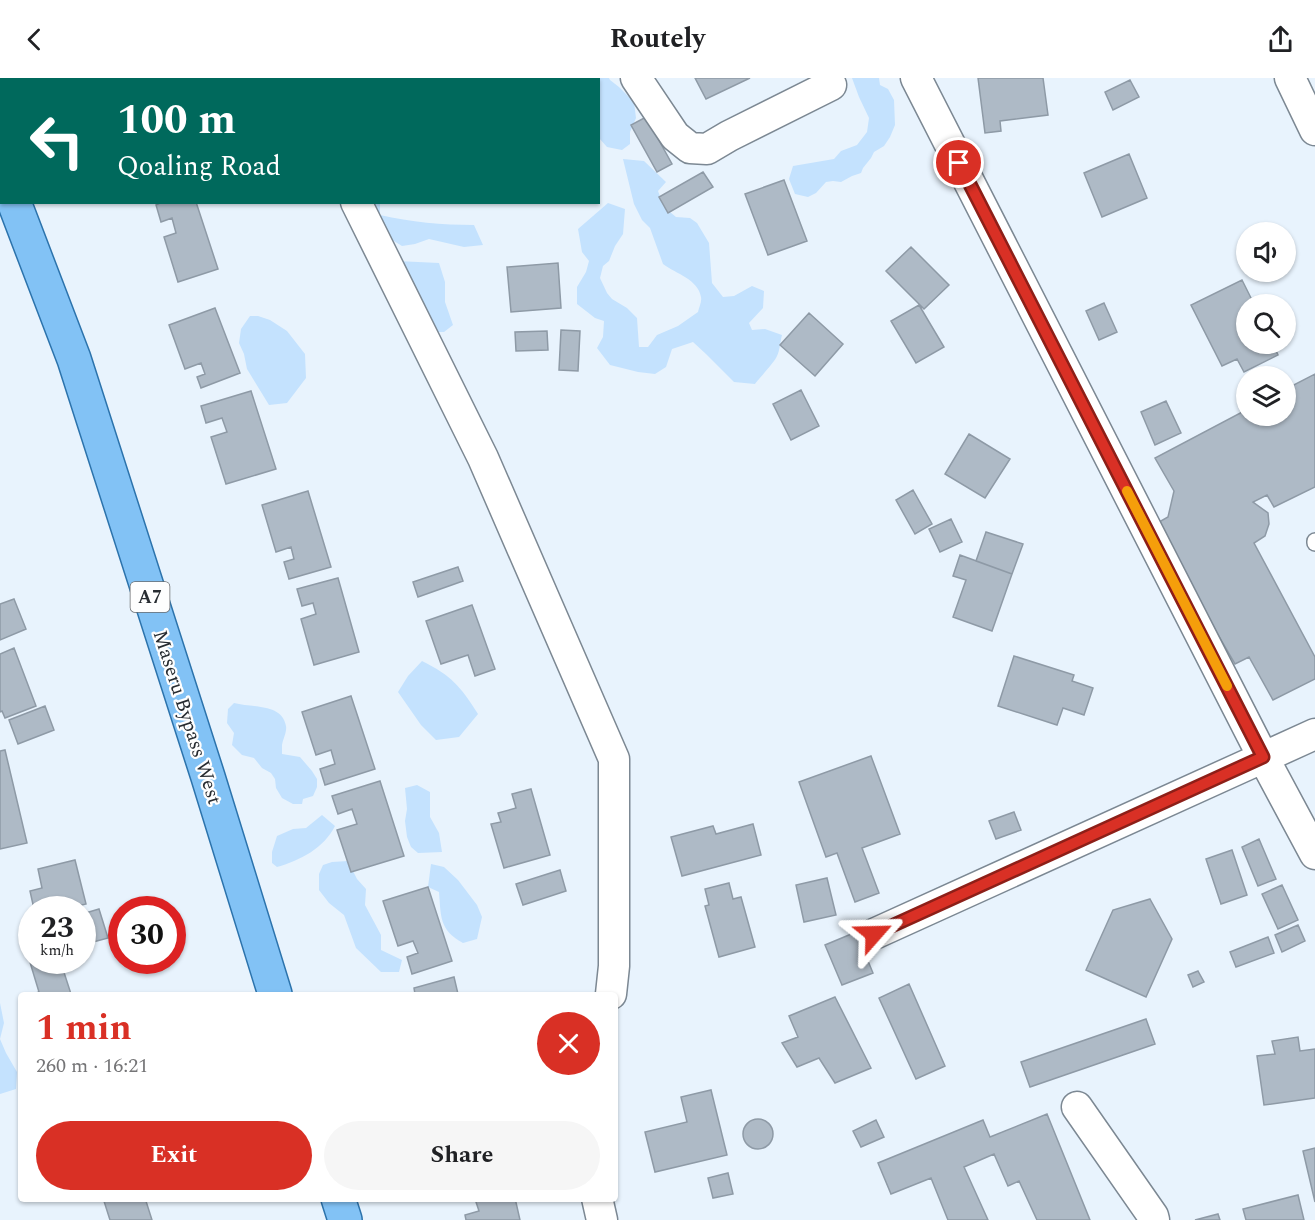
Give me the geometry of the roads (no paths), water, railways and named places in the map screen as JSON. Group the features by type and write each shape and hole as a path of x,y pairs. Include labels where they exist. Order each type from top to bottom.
{"main road":[{"name":"Maseru Bypass West","path":"15,204 74,359 274,992"},
{"path":"339,1202 345,1220"}],"street":[{"path":"636,78 675,136 690,148 707,150 729,136 831,85"},
{"path":"916,78 1263,757 1315,854"},
{"path":"1290,78 1315,130"},
{"path":"357,204 483,458 614,759 615,966 611,992"},
{"path":"874,934 1315,734"},
{"path":"1077,1107 1154,1220"},
{"path":"598,1202 602,1220"}]}
